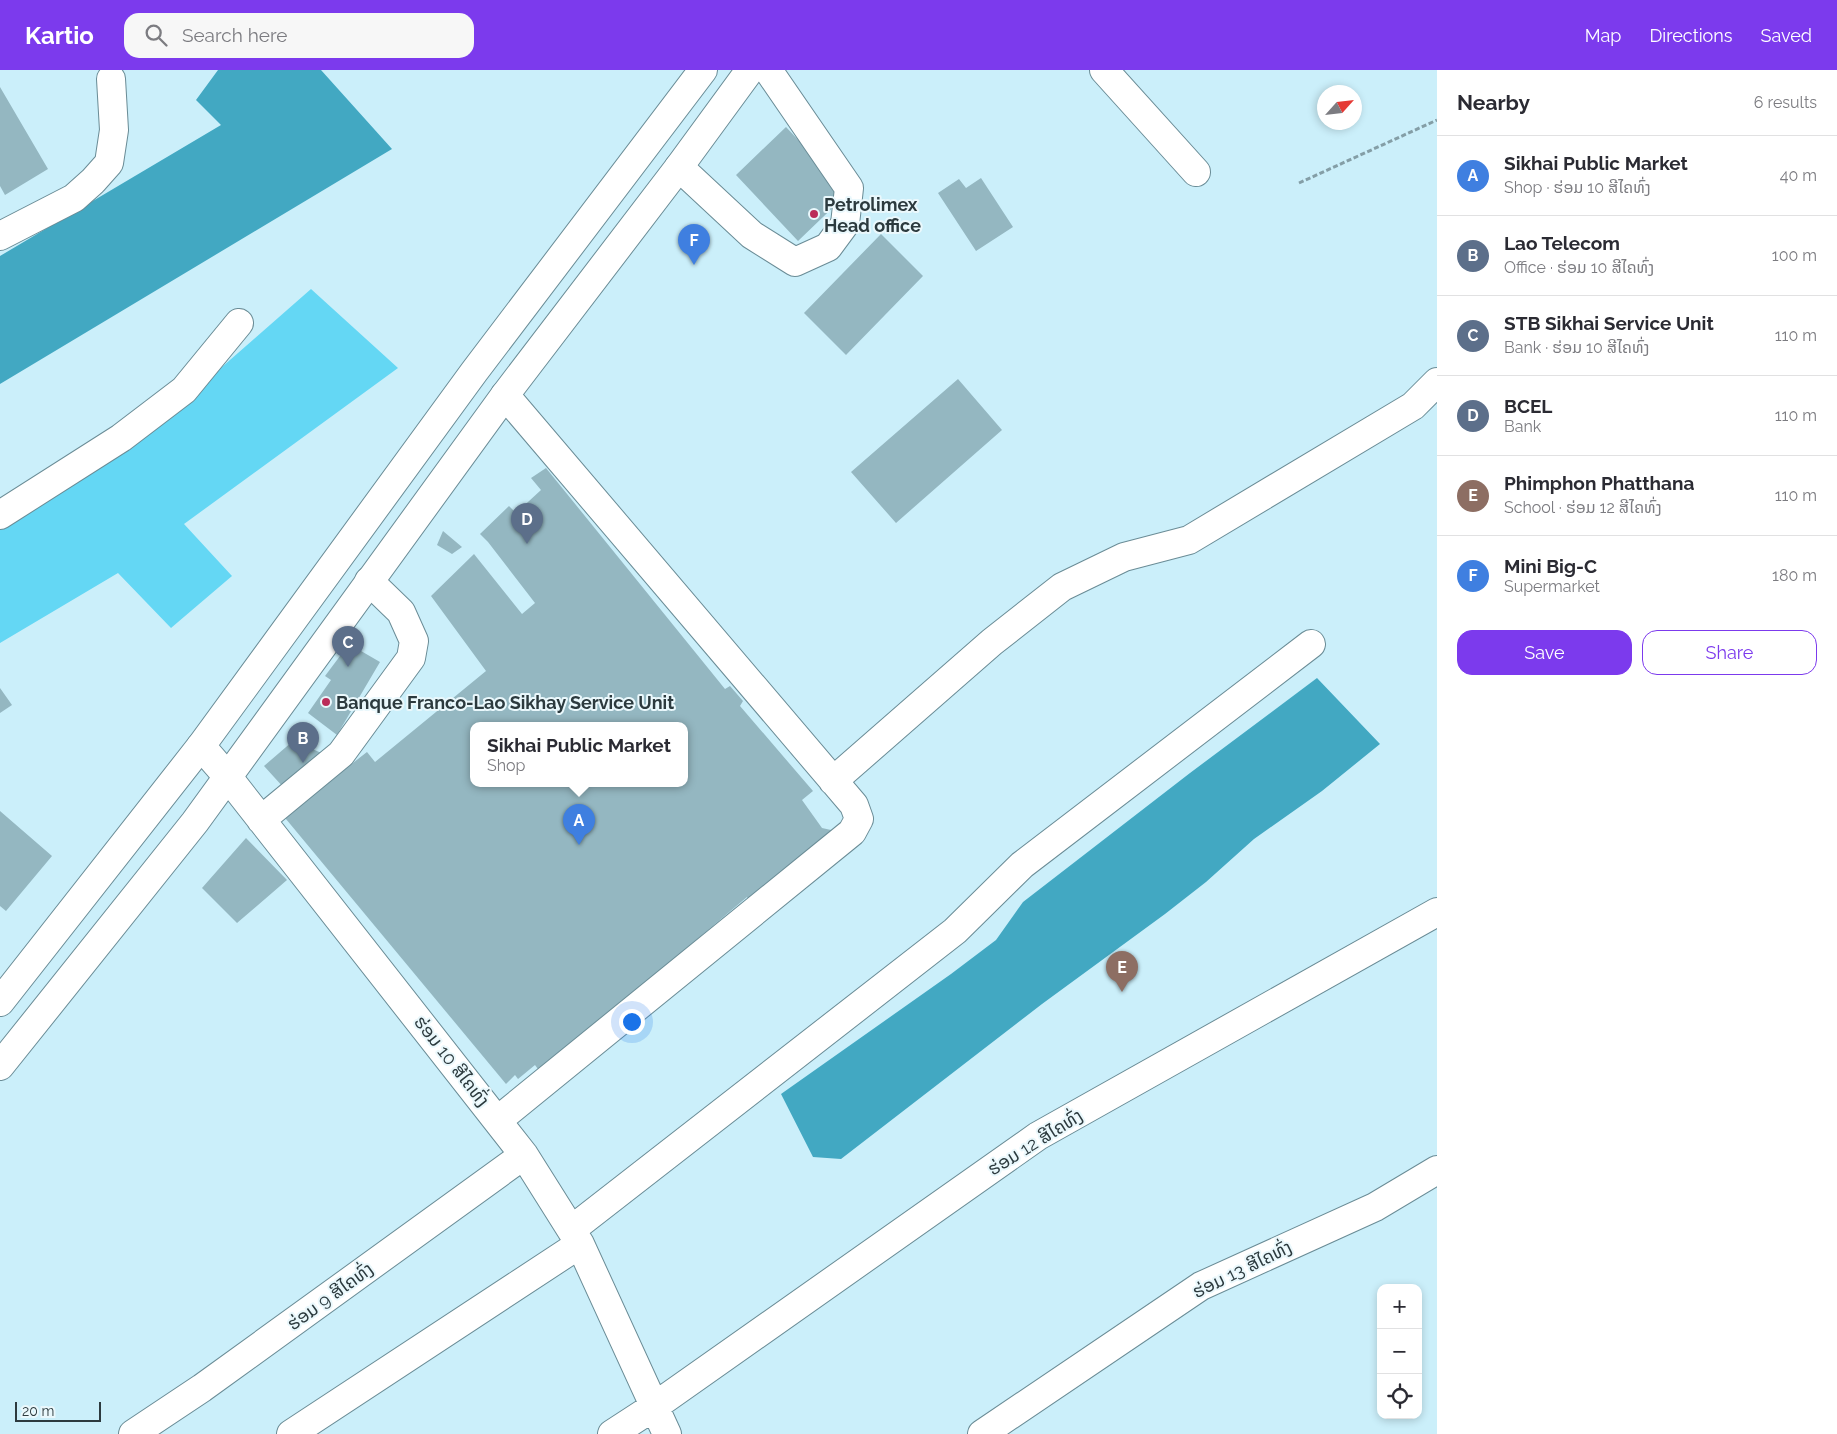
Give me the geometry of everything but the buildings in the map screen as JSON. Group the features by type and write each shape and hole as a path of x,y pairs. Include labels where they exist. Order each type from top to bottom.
{"main road":[{"path":"0,1002 201,746 474,372 703,70"},
{"path":"0,1066 194,822 505,395 679,167 750,70"},
{"path":"679,167 752,235 795,262 828,247 845,224 849,188 768,70"},
{"path":"1104,70 1196,172"},
{"path":"0,236 74,198 109,163 114,130 111,79"},
{"path":"0,515 121,438 184,390 239,323"},
{"path":"833,781 992,642 1062,587 1124,557 1189,540 1413,406 1437,382"},
{"path":"498,1120 852,832 859,819 854,805 505,395"},
{"path":"261,820 341,754 412,658 414,641 401,612 369,581"},
{"path":"291,1434 575,1237 955,931 1022,865 1311,644"},
{"name":"ຮ່ອມ 10 ສີໄຄທົ່ງ","path":"201,746 227,776 524,1155 575,1237 667,1434"},
{"name":"ຮ່ອມ 12 ສີໄຄທົ່ງ","path":"612,1434 655,1406 1038,1136 1437,912"},
{"name":"ຮ່ອມ 9 ສີໄຄທົ່ງ","path":"133,1434 202,1388 524,1155"},
{"name":"ຮ່ອມ 13 ສີໄຄທົ່ງ","path":"982,1434 1201,1286 1374,1207 1437,1170"}],"path":[{"path":"1299,183 1437,120"}],"shaded area":[{"path":"218,70 321,70 392,149 0,384 0,256 221,125 196,100"},
{"path":"311,289 398,368 184,524 232,576 171,628 118,573 0,643 0,528 159,422"},
{"path":"1317,678 1380,744 1322,791 1254,839 1206,882 1165,914 1042,1004 841,1159 813,1157 781,1094 996,940 1023,902"}],"place":[{"name":"Petrolimex Head office","path":"814,214"},
{"name":"Mini Big-C","path":"694,265"},
{"name":"BCEL","path":"527,544"},
{"name":"STB Sikhai Service Unit","path":"348,667"},
{"name":"Banque Franco-Lao Sikhay Service Unit","path":"326,702"},
{"name":"Lao Telecom","path":"303,763"},
{"name":"Sikhai Public Market","path":"579,845"},
{"name":"Phimphon Phatthana","path":"1122,992"}]}
